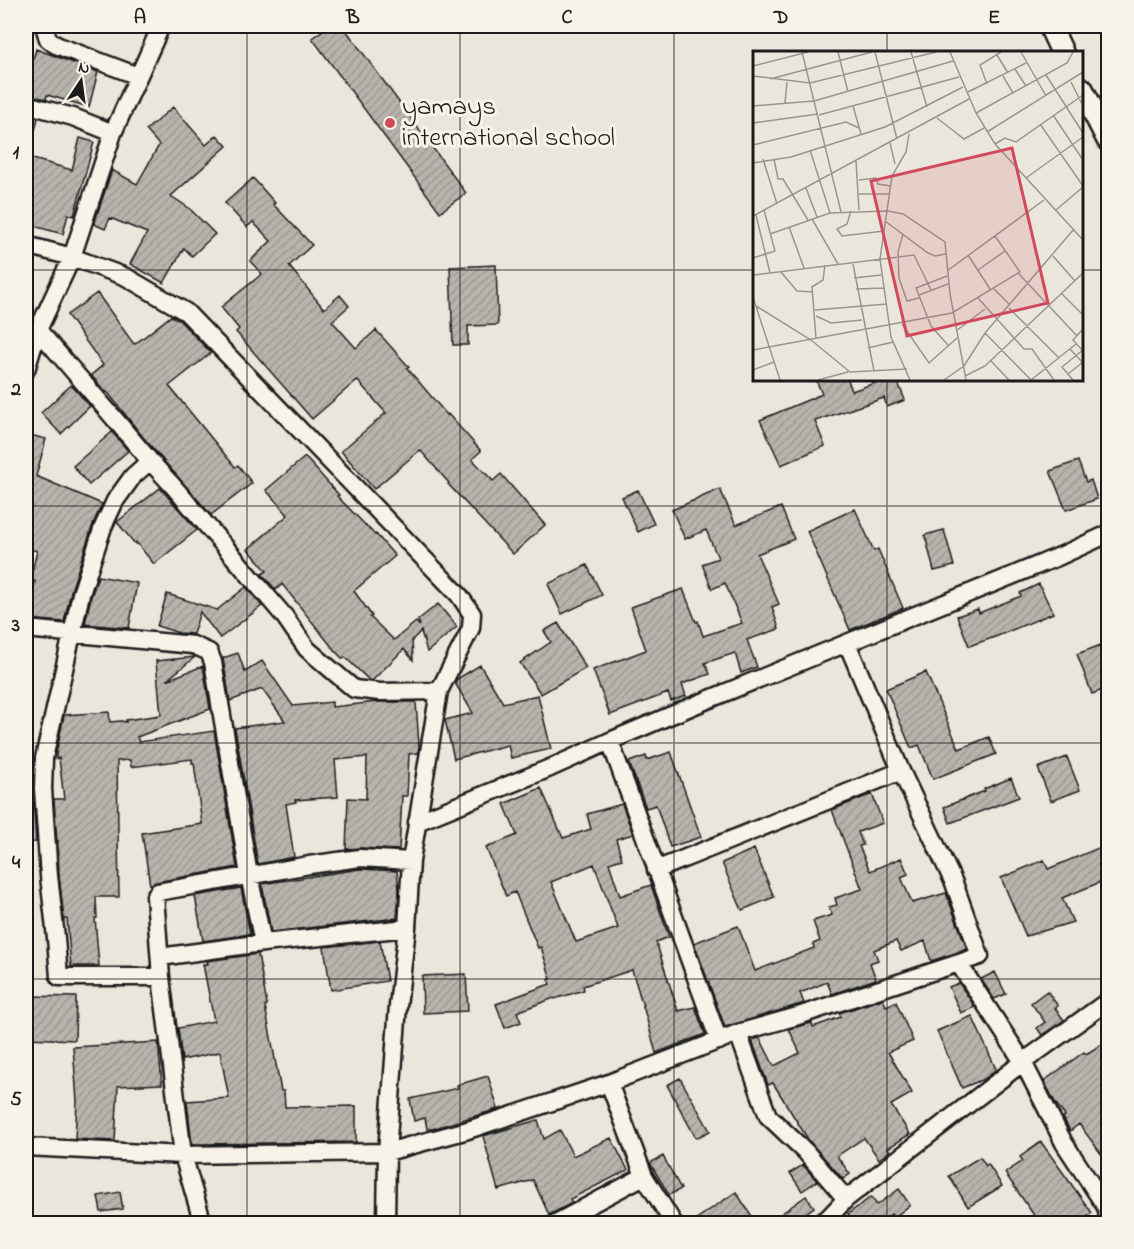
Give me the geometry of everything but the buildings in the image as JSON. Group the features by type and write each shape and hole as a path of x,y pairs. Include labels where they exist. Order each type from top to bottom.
{"main road":[{"path":"1050,26 1062,51"},
{"path":"1083,91 1108,140"}],"street":[{"path":"44,26 48,39 56,45 138,76"},
{"path":"26,370 38,330 72,256 113,133 161,26"},
{"path":"26,104 73,117 113,133"},
{"path":"26,245 72,256 126,277 186,312 459,595 472,614 471,628 439,691 411,861 387,1152 386,1224"},
{"path":"38,330 285,617 307,649 354,689 380,692 439,691"},
{"path":"150,461 133,476 114,501 81,594 44,758 44,800 58,975 61,978 161,977"},
{"path":"417,822 1060,556 1108,534"},
{"path":"26,629 193,645 208,652 213,662 249,875 263,943"},
{"path":"26,1147 183,1155 387,1152 468,1130 609,1083 738,1033 798,1016 980,956 954,883 901,771 848,643"},
{"path":"610,741 719,1041"},
{"path":"656,870 901,771"},
{"path":"203,1224 183,1155 161,977 155,896 158,892 309,864 360,858 411,861"},
{"path":"160,957 263,943 407,928"},
{"path":"960,964 1023,1062 1064,1143 1106,1207 1108,1216"},
{"path":"826,1222 846,1199 1023,1062 1108,1001"},
{"path":"738,1033 768,1116 805,1151 846,1199"},
{"path":"609,1083 644,1176 674,1224"},
{"path":"554,1224 644,1176"}],"place":[{"name":"yamays international school","path":"390,123"}]}
